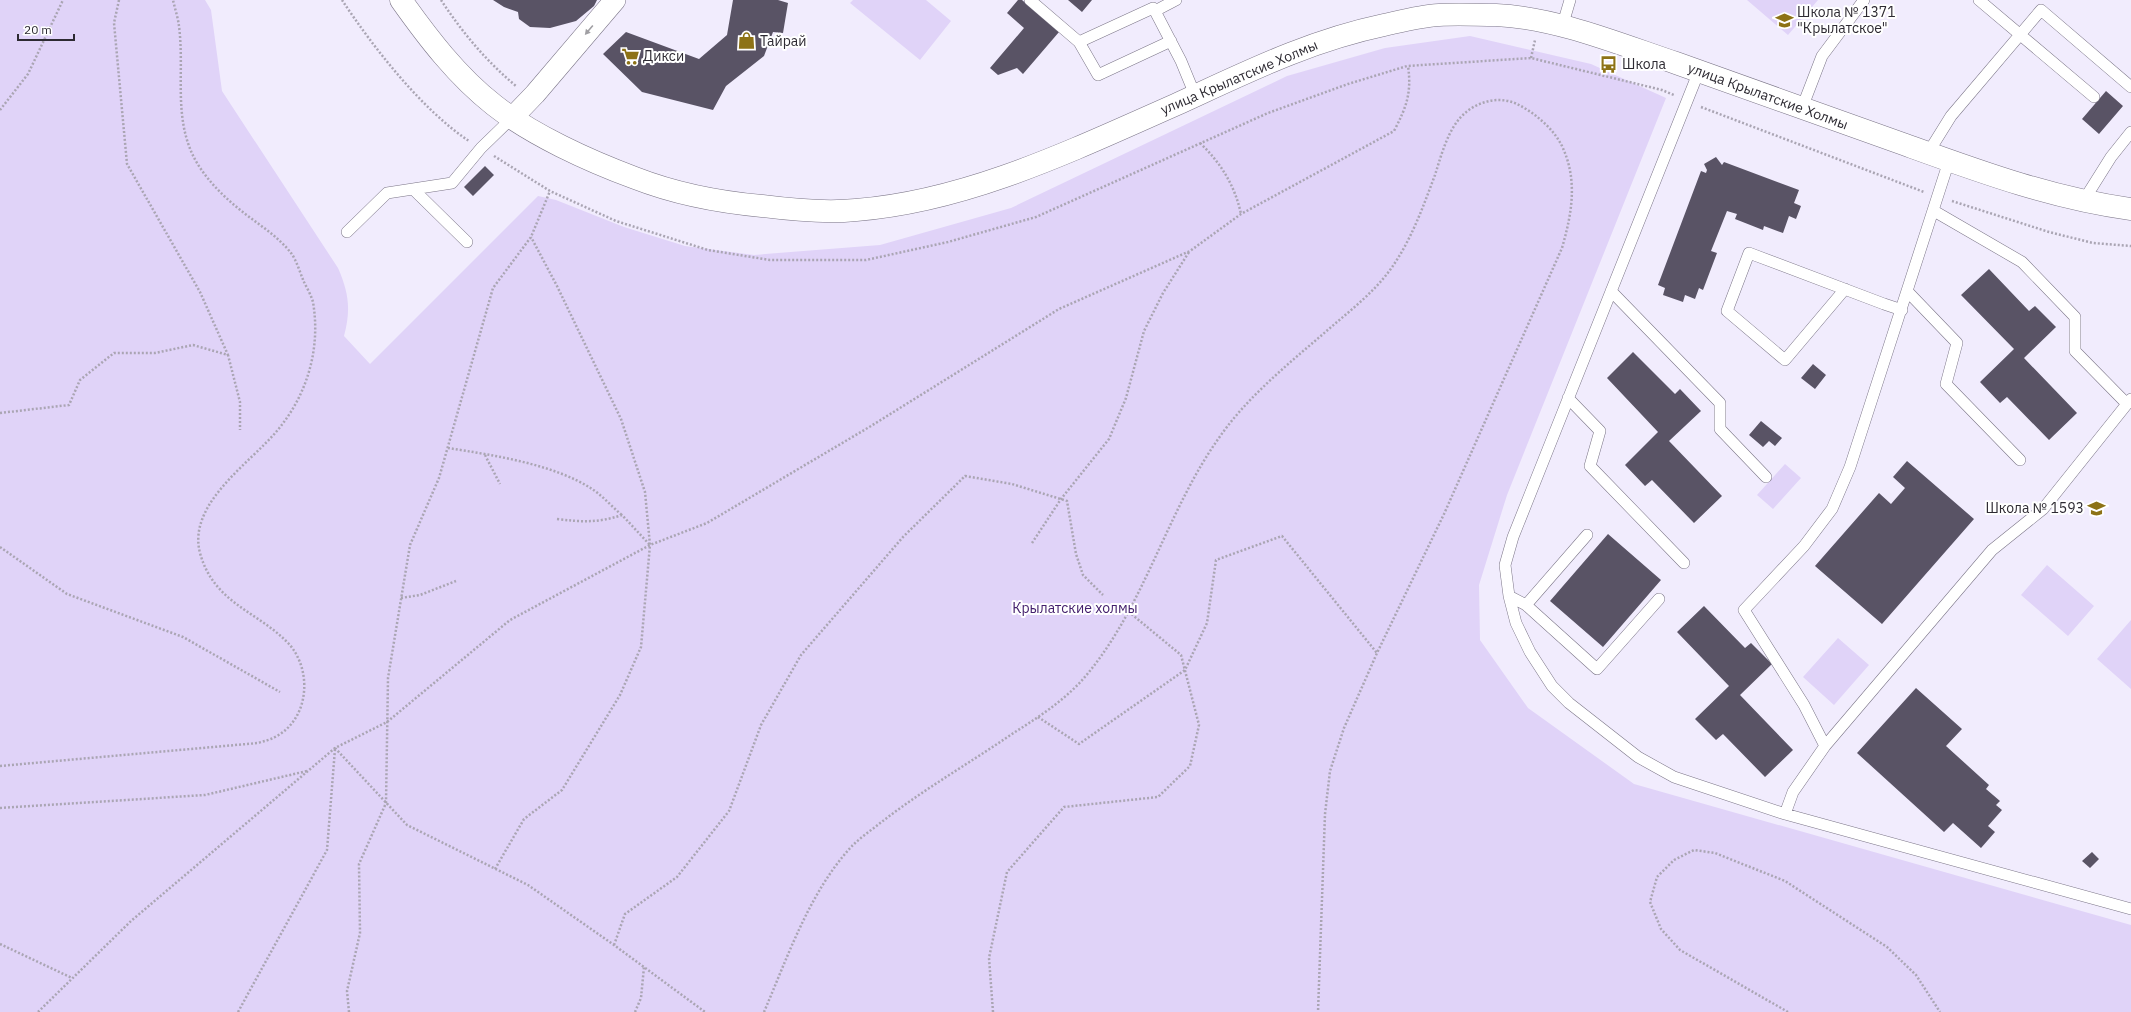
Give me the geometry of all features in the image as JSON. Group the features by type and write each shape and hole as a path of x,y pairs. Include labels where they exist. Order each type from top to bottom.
{"street":[{"name":"улица Крылатские Холмы","path":"401,0 421,28 460,75 498,108 512,118 578,154 610,169 658,187 697,198 733,203 772,207 850,211 924,200 1028,168 1090,144 1195,95 1307,46 1333,37 1400,21 1438,15 1502,16 1562,27 1699,71 1949,161 2035,188 2084,200 2131,209"},
{"path":"512,118 535,94 615,0"}],"lane":[{"path":"1030,0 1079,42 1098,75 1170,41"},
{"path":"1079,42 1152,6 1176,0"},
{"path":"1562,27 1570,0"},
{"path":"1802,108 1822,56 1864,0"},
{"path":"1979,0 2094,97"},
{"path":"1152,6 1195,95"},
{"path":"1928,153 1951,116 2041,10 2131,87"},
{"path":"1699,71 1513,537 1505,565 1509,596 1516,623 1530,652 1552,686 1569,703 1638,757 1674,777 1785,814 2131,909"},
{"path":"346,232 386,193 452,183 481,148 512,118"},
{"path":"2084,200 2111,157 2131,132"},
{"path":"1825,746 1804,706 1744,610 1804,546 1832,510 1850,468 1949,161"},
{"path":"413,189 467,242"},
{"path":"1785,814 1793,792 1825,746 1992,550 2043,509 2129,401 2075,351 2075,317 2022,262 1934,211"},
{"path":"1845,289 1785,360 1726,311 1749,252 1902,310"},
{"path":"1611,291 1720,403 1720,429 1766,477"},
{"path":"1908,292 1957,343 1946,384 2020,460"},
{"path":"1568,398 1600,431 1590,466 1684,563"},
{"path":"1526,605 1587,535"},
{"path":"1509,596 1526,605 1597,669 1659,600"}],"path":[{"path":"0,110 28,74 63,0"},
{"path":"119,0 114,23 127,164 200,292 228,355 240,402 240,430"},
{"path":"0,766 258,743 277,737 293,722 303,705 305,684 301,662 289,644 234,603 220,590 210,575 199,552 199,531 208,507 237,469 276,432 292,409 309,377 315,337 312,300 292,254 212,184 197,163 188,144 181,119 179,25 174,0"},
{"path":"342,0 357,22 410,87 453,131 550,191 616,221 708,250 770,260 866,260 948,242 1036,217 1268,113 1348,84 1408,66 1531,58 1662,90 1687,101 1938,197 2049,232 2093,243 2131,246"},
{"path":"441,0 466,36 495,68 516,86 524,85"},
{"path":"38,1012 131,921 307,771 335,748 387,722 510,620 650,545 707,523 871,426 1059,309 1190,251 1241,214 1394,130 1407,107 1409,76 1408,66"},
{"path":"764,1012 815,896 852,845 897,810 1038,717 1081,682 1112,643 1129,612 1198,471 1221,435 1250,400 1367,296 1390,271 1410,238 1448,137 1460,118 1474,106 1490,100 1508,100 1523,108 1557,136 1569,161 1573,186 1570,222 1562,248 1444,514 1377,653 1344,728 1330,771 1325,814 1318,1012"},
{"path":"1200,143 1214,157 1231,183 1241,214"},
{"path":"349,1012 347,991 360,933 359,864 386,803 388,678 410,545 440,478 493,288 531,237 550,191"},
{"path":"495,869 524,819 562,790 620,695 641,647 650,545 645,492 621,419 557,286 531,237"},
{"path":"1032,543 1061,499 1109,439 1126,398 1144,331 1163,293 1190,251"},
{"path":"0,413 69,405 80,380 114,353 155,353 193,345 228,355"},
{"path":"448,448 485,454 564,475 592,489 622,515 650,545"},
{"path":"485,454 500,484"},
{"path":"614,945 625,914 677,877 729,811 761,725 801,655 903,537 965,476 1012,484 1067,501 1076,554 1083,575 1103,595"},
{"path":"557,519 585,523 606,520 622,515"},
{"path":"1038,717 1079,744 1185,670 1207,622 1216,560 1282,536 1377,653"},
{"path":"0,547 67,594 183,637 280,692"},
{"path":"401,598 420,595 456,581"},
{"path":"993,1012 989,958 1007,872 1064,807 1158,797 1190,766 1199,725 1181,656 1129,612"},
{"path":"335,748 407,825 528,886 614,945 705,1012"},
{"path":"238,1012 327,850 335,748"},
{"path":"0,808 205,795 307,771"},
{"path":"1788,1012 1680,950 1661,928 1650,902 1657,877 1674,860 1694,850 1715,853 1785,881 1887,947 1916,975 1940,1012"},
{"path":"0,944 72,978"},
{"path":"635,1012 641,998 644,967"}],"green space":[{"name":"Крылатские холмы","path":"0,0 205,0 211,10 222,91 338,268 345,286 348,302 348,318 344,336 370,364 538,196 556,200 624,227 685,246 754,255 880,245 1011,208 1287,76 1385,48 1470,36 1591,64 1666,98 1507,495 1479,585 1480,640 1528,708 1634,784 2131,925 2131,1012 0,1012"},
{"path":"853,0 926,0 951,21 920,60 850,3"},
{"path":"1747,0 1818,0 1788,35"},
{"path":"1785,464 1801,478 1773,509 1757,495"},
{"path":"2047,565 2094,606 2068,636 2021,595"},
{"path":"2131,620 2131,689 2097,659"},
{"path":"1838,638 1869,665 1834,705 1803,677"}],"building":[{"path":"493,0 597,0 594,6 576,21 550,28 530,27 519,19 518,12 504,7"},
{"path":"733,0 778,0 788,3 783,33 773,32 764,56 726,86 713,110 642,92 603,54 626,32 699,59 727,35"},
{"path":"1018,0 1022,0 1059,32 1023,74 1017,68 998,75 990,68 1024,28 1007,13"},
{"path":"1068,0 1092,0 1082,12"},
{"path":"2106,91 2123,106 2099,134 2082,119"},
{"path":"1716,157 1722,165 1724,162 1799,190 1794,203 1801,206 1796,219 1789,216 1783,233 1764,226 1763,230 1735,219 1737,214 1727,211 1711,251 1717,253 1703,290 1699,288 1695,299 1685,295 1683,302 1663,295 1665,288 1658,285 1701,171 1706,173 1707,170 1704,164"},
{"path":"485,166 494,175 473,196 464,187"},
{"path":"1989,269 2029,311 2035,306 2056,327 2024,358 2077,413 2049,440 2007,397 2000,403 1980,382 2014,349 1961,295"},
{"path":"1633,352 1675,394 1680,389 1701,411 1669,441 1722,496 1694,523 1652,480 1645,486 1625,465 1658,432 1607,378"},
{"path":"1813,364 1826,375 1815,389 1801,378"},
{"path":"1761,421 1782,438 1775,446 1769,441 1763,447 1749,435"},
{"path":"1907,461 1974,519 1882,624 1815,566 1879,493 1891,504 1905,488 1893,477"},
{"path":"1608,534 1661,580 1603,647 1550,601"},
{"path":"1704,606 1745,648 1751,643 1772,664 1740,695 1793,750 1765,777 1723,734 1716,740 1695,719 1729,686 1677,632"},
{"path":"1916,688 1962,729 1946,746 1989,785 1986,789 2000,801 1996,805 2002,810 1988,826 1995,832 1981,848 1953,823 1944,832 1857,753"},
{"path":"2092,852 2099,859 2090,868 2082,861"}],"place":[{"name":"Школа № 1371 \"Крылатское\"","path":"1784,20"},
{"name":"Тайрай","path":"747,41"},
{"name":"Дикси","path":"630,56"},
{"name":"Школа","path":"1609,64"},
{"name":"Школа № 1593","path":"2097,508"}]}
